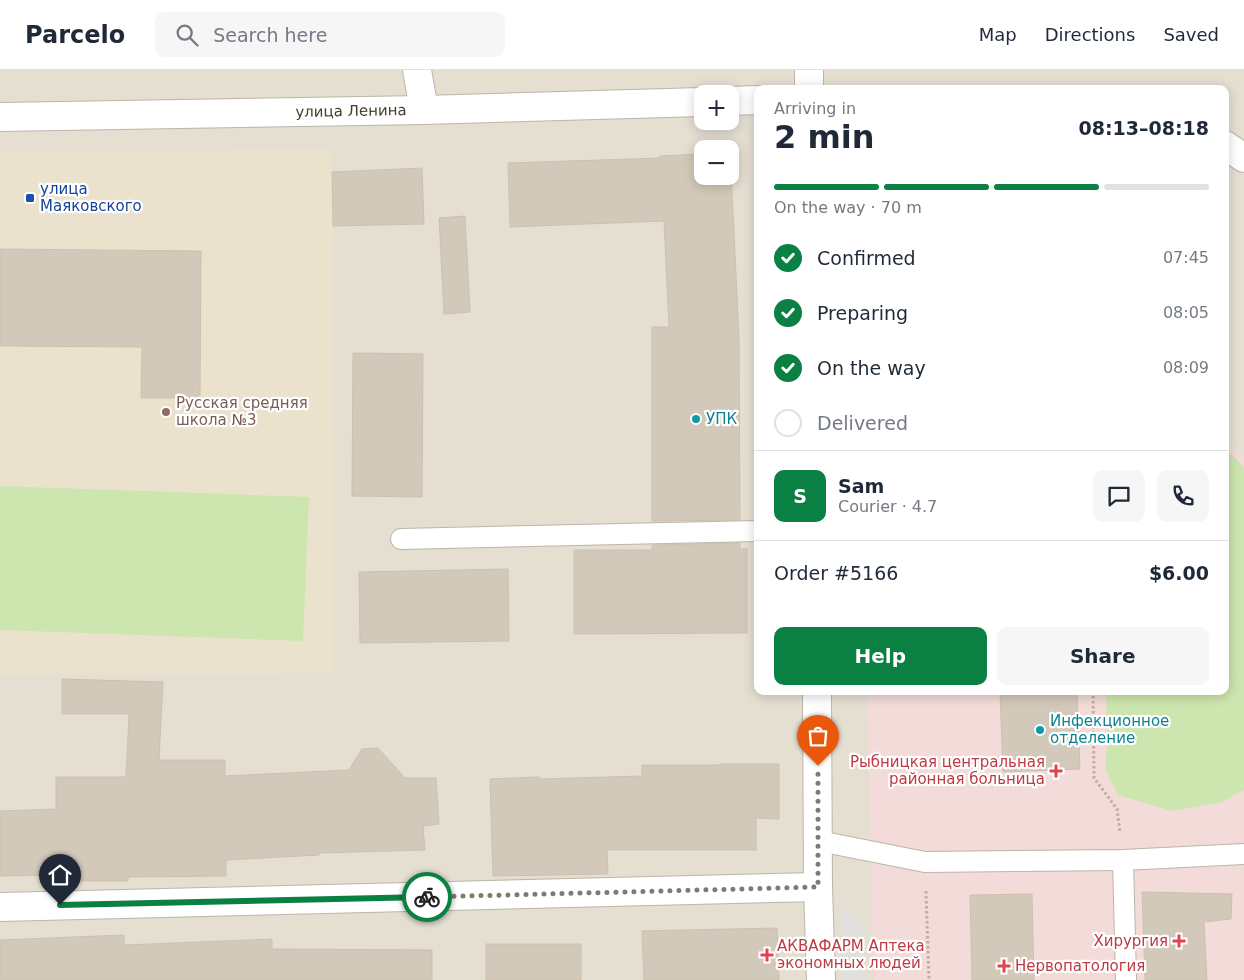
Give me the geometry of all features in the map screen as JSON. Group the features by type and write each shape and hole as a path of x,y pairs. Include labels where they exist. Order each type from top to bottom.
{"street":[{"path":"417,70 424,110"},
{"path":"809,70 809,85"},
{"path":"739,101 754,100"},
{"name":"улица Ленина","path":"0,117 424,110 694,102"},
{"path":"1229,148 1244,158"},
{"path":"817,695 818,887 821,980"},
{"path":"0,907 818,887"}],"lane":[{"path":"401,539 754,531"},
{"path":"819,841 925,862 1123,860 1244,854"},
{"path":"1123,860 1126,980"}],"path":[{"path":"1093,695 1094,778 1117,809 1123,860"},
{"path":"925,862 929,980"}],"shaded area":[{"path":"0,70 1244,70 1244,980 0,980"},
{"name":"Русская средняя школа №3","path":"332,150 333,673 0,675 0,152"},
{"name":"Рыбницкая центральная районная больница","path":"1229,441 1244,458 1244,980 874,980 867,695 1229,695"},
{"path":"841,902 864,929 865,980 843,980"}],"green space":[{"path":"1229,452 1244,467 1244,790 1222,802 1173,811 1118,795 1105,768 1107,746 1106,695 1229,695"},
{"path":"0,486 309,497 303,641 0,630"}],"building":[{"path":"694,154 694,185 732,185 739,335 740,520 652,521 652,327 669,327 664,221 510,227 508,163 660,158 660,156"},
{"path":"422,168 424,224 333,226 332,172"},
{"path":"465,216 470,312 444,314 439,218"},
{"path":"0,249 201,251 200,398 141,398 142,347 0,346"},
{"path":"353,353 423,354 422,497 352,496"},
{"path":"740,543 740,549 747,549 747,633 574,634 574,550 652,550 652,545"},
{"path":"508,569 509,641 360,643 359,572"},
{"path":"62,679 163,682 159,760 225,760 225,776 349,770 362,749 378,748 405,778 436,778 439,824 423,826 425,850 319,853 319,855 226,860 226,876 128,877 128,881 56,881 56,875 0,876 0,811 56,809 56,777 126,777 129,714 62,714"},
{"name":"Инфекционное отделение","path":"1000,695 1077,695 1080,769 1003,772"},
{"path":"779,764 779,819 756,818 756,850 607,850 608,874 493,876 490,779 642,776 642,765"},
{"path":"1142,892 1232,894 1231,919 1204,922 1207,980 1145,980"},
{"path":"1032,894 1034,980 972,980 970,895"},
{"path":"777,928 779,980 644,980 642,931"},
{"path":"124,935 124,945 272,939 272,949 432,950 432,980 0,980 0,940"},
{"path":"486,944 581,944 581,980 486,980"}],"way so far":[{"path":"427,897 818,887 818,766"}],"place":[{"name":"улица Маяковского","path":"30,198"},
{"name":"Русская средняя школа №3","path":"166,412"},
{"name":"УПК","path":"696,419"},
{"name":"Инфекционное отделение","path":"1040,730"},
{"name":"Рыбницкая центральная районная больница","path":"1056,771"},
{"name":"Хирургия","path":"1179,941"},
{"name":"АКВАФАРМ Аптека экономных людей","path":"767,955"},
{"name":"Нервопатология","path":"1004,966"}],"route":[{"path":"60,905 427,897"}]}
